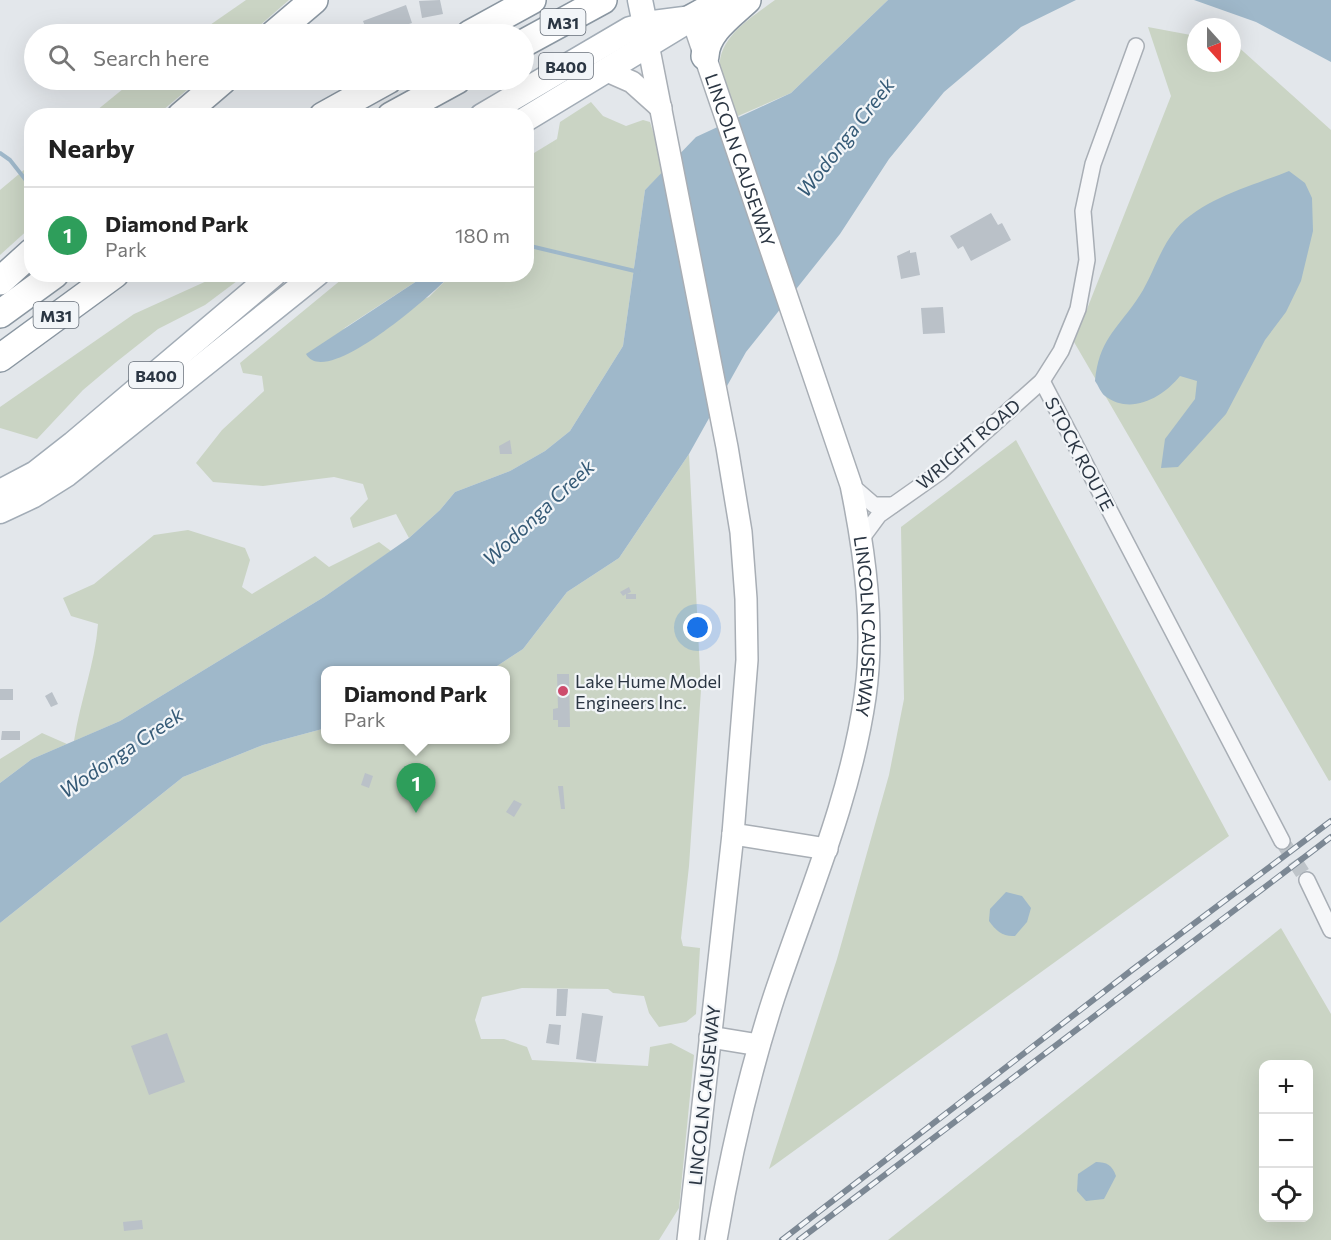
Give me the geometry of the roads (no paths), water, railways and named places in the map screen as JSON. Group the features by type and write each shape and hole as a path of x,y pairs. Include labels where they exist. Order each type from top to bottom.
{"highway":[{"path":"286,24 314,0"},
{"name":"M31","path":"488,24 532,0"},
{"name":"M31","path":"534,38 603,0"},
{"name":"B400","path":"689,9 724,0"},
{"path":"705,56 706,46 712,35 747,0"},
{"path":"190,108 211,90"},
{"path":"337,108 370,90"},
{"path":"406,108 439,90"},
{"path":"0,281 24,259"},
{"name":"M31","path":"0,314 44,282"},
{"name":"M31","path":"0,358 104,282"}],"main road":[{"path":"640,0 647,34"},
{"name":"B400","path":"534,113 607,71 647,34 689,9"},
{"name":"LINCOLN CAUSEWAY","path":"689,9 851,485 862,538 869,643 865,696 856,752 827,849 759,1045 730,1156 716,1240"},
{"name":"B400","path":"534,85 625,31 647,34"},
{"name":"LINCOLN CAUSEWAY","path":"647,34 727,447 741,532 746,599 747,660 733,834 688,1240"},
{"path":"607,71 632,82 662,111"},
{"name":"B400","path":"495,108 526,90"},
{"name":"B400","path":"0,492 36,473 73,444 265,282"},
{"name":"B400","path":"0,511 32,496 67,474 307,282"},
{"path":"733,834 827,849"},
{"path":"710,1037 759,1045"}],"street":[{"name":"STOCK ROUTE","path":"1136,46 1093,164 1083,211 1087,260 1078,309 1061,351 1042,381 1282,841"},
{"name":"WRIGHT ROAD","path":"862,538 873,521 940,472 1042,381"},
{"path":"851,485 874,505 893,505"},
{"path":"1306,880 1331,930"}],"water":[{"name":"Wodonga Creek","path":"888,0 1076,0 1021,27 944,92 889,159 840,234 746,352 689,454 619,558 567,592 523,649 497,666 321,666 321,729 263,745 183,777 0,923 0,783 32,759 120,721 324,597 409,538 440,510 455,492 510,471 545,451 570,431 623,346 645,190 696,137 791,93"},
{"path":"1194,0 1331,0 1331,62 1256,22"},
{"path":"1289,171 1305,183 1312,198 1313,231 1301,281 1286,312 1265,340 1226,414 1178,467 1161,468 1165,439 1195,399 1197,381 1180,376 1165,391 1146,401 1136,404 1115,402 1104,395 1095,381 1104,346 1142,292 1170,238 1187,218 1229,194"},
{"path":"415,282 443,282 379,335 356,350 335,359 317,362 306,354"},
{"path":"1006,892 1022,896 1031,908 1027,922 1015,936 1000,933 989,921 990,909"},
{"path":"1096,1162 1109,1165 1116,1176 1104,1199 1086,1201 1077,1191 1078,1174"}],"waterway":[{"path":"0,153 10,160 24,178"},
{"path":"534,247 639,272"}],"tunnel":[{"path":"1282,841 1307,880"}],"railway":[{"path":"782,1240 1132,970 1331,821"},
{"path":"799,1240 1331,837"}],"place":[{"name":"Lake Hume Model Engineers Inc.","path":"563,691"},
{"name":"Diamond Park","path":"416,813"}]}
